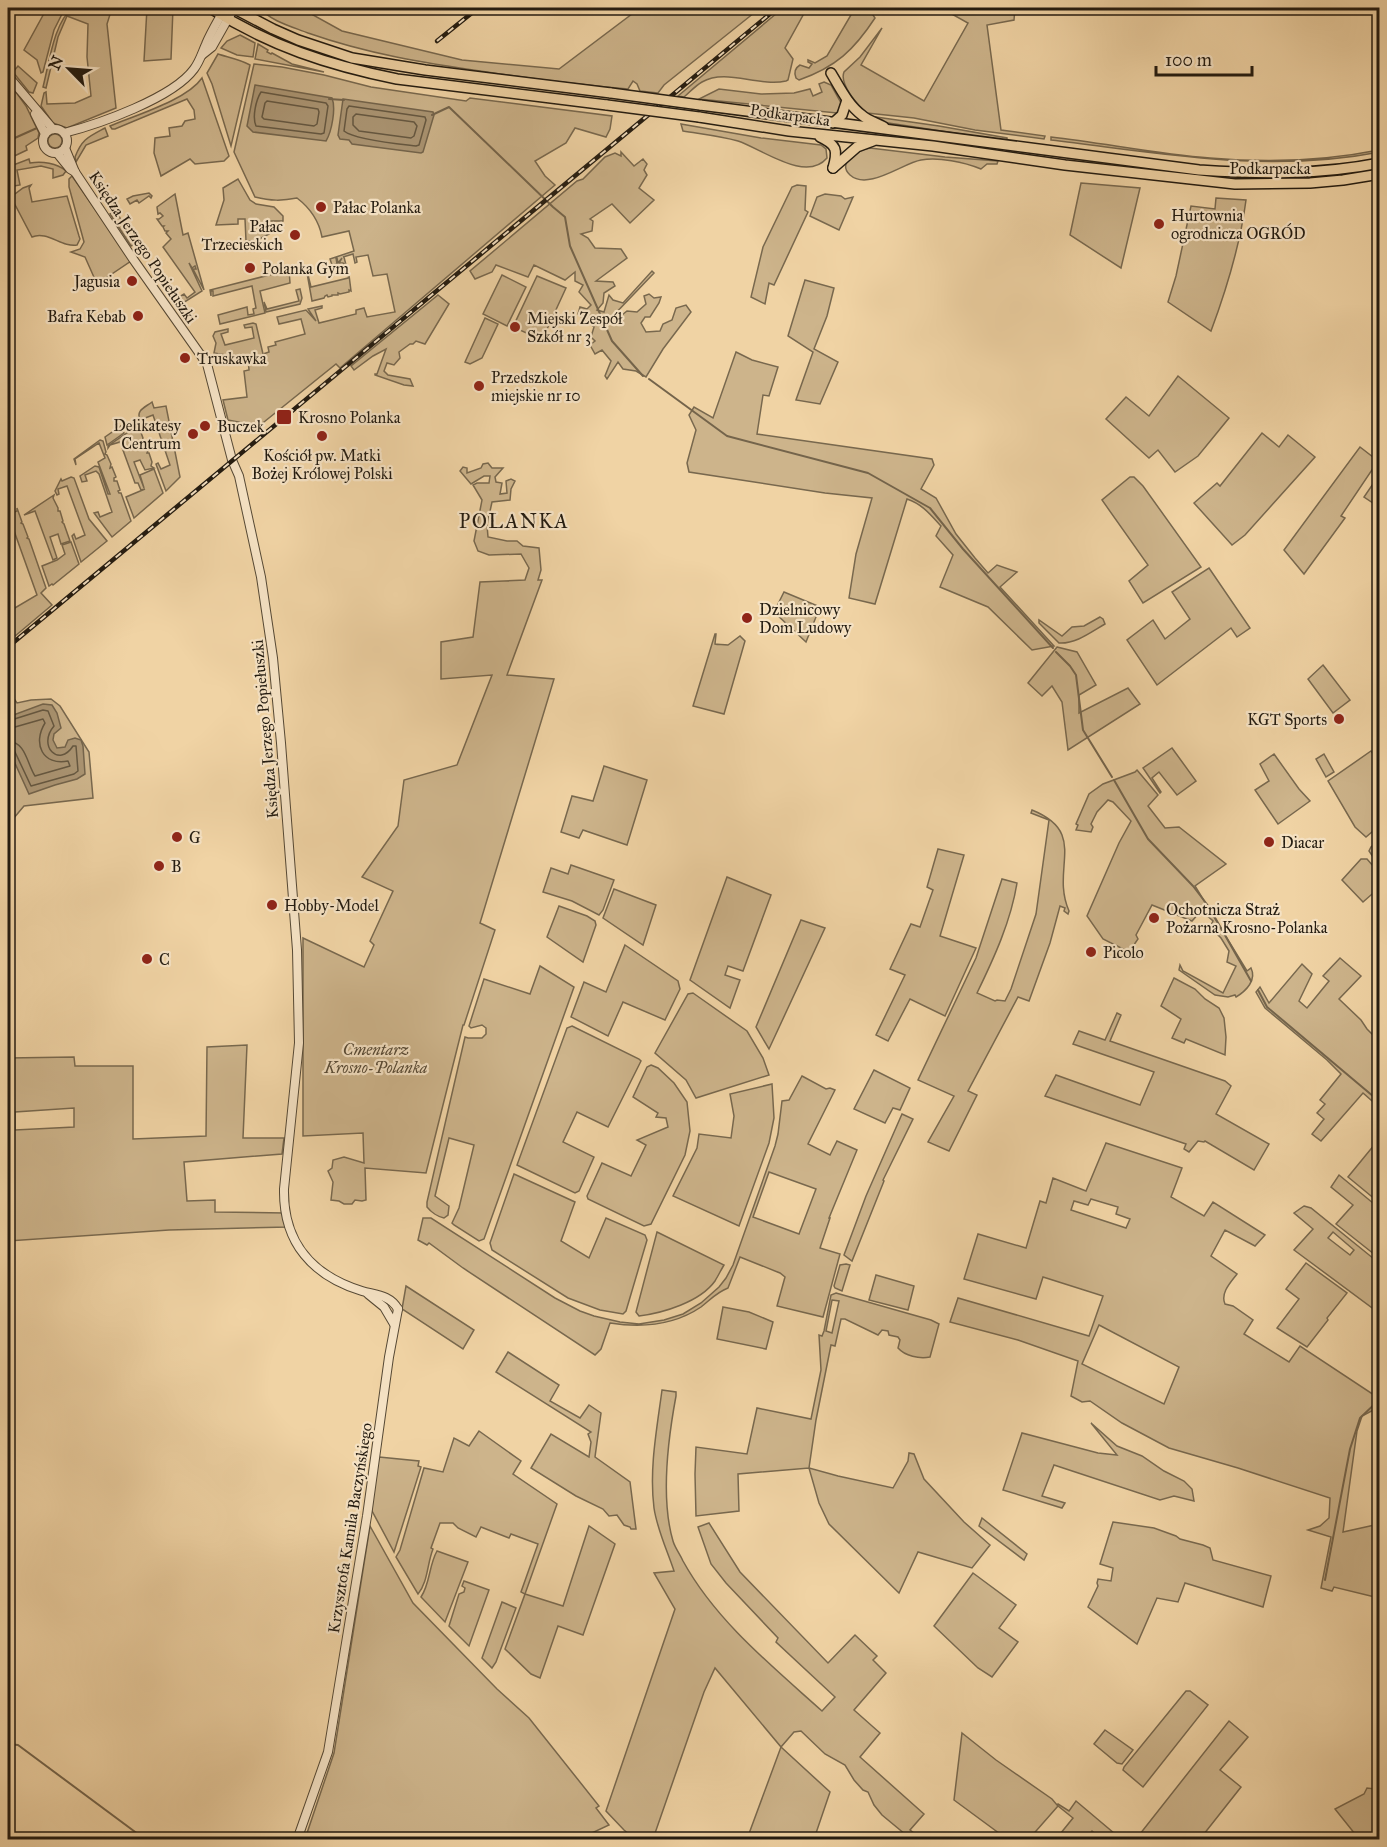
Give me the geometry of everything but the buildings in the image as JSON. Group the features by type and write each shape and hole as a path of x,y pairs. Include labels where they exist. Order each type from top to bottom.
{"main road":[{"name":"Podkarpacka","path":"210,8 291,51 363,72 397,79 810,133 933,146 1065,165 1235,184 1310,183 1380,174"},
{"name":"Podkarpacka","path":"234,8 298,40 352,58 415,69 1170,166 1249,173 1300,173 1380,164"},
{"path":"831,73 847,100 862,116 889,130"},
{"path":"832,123 842,115 847,100"},
{"path":"810,133 831,142 836,157 833,168 857,147 874,141"}],"street":[{"path":"53,129 45,134 43,139 45,147 50,152 57,153 66,141 89,127 170,91 184,81 195,68 206,43 225,14 234,8"},
{"path":"8,76 53,129 58,129 66,141"},
{"path":"31,104 45,134"},
{"name":"Księdza Jerzego Popiełuszki","path":"66,141 75,172 207,364 232,460 239,476 261,577 273,658 296,939 299,1043 284,1189 288,1227 294,1240 312,1264 325,1275 391,1300 398,1309"},
{"name":"Księdza Jerzego Popiełuszki","path":"57,153 75,172"},
{"name":"Księdza Jerzego Popiełuszki","path":"363,1291 383,1306 394,1324"},
{"path":"383,1306 398,1309"},
{"name":"Krzysztofa Kamila Baczyńskiego","path":"297,1839 328,1752 398,1309"}],"green space":[{"path":"47,8 65,8 54,30 41,73 37,60 24,50"},
{"path":"73,8 112,8 107,24 116,108 67,128 53,123 41,106 46,92 47,104 75,103 91,96 87,57 88,24 67,16 58,37 46,88 43,87 57,33 61,23"},
{"path":"147,8 173,8 171,59 144,61"},
{"path":"260,8 309,8 315,11 313,15 342,31 462,60 559,69 640,8 750,8 754,13 664,85 658,93 640,91 633,81 628,89 593,86 505,75 396,57 352,47 308,33 276,20"},
{"path":"783,8 807,8 785,48 793,59 788,80 764,82 732,77 711,78 699,84 684,97 678,96"},
{"path":"855,8 881,8 877,12 872,10 875,18 843,56 812,75 799,80 796,78 795,71 800,65 809,68 812,64 808,60 815,63 827,56"},
{"path":"941,8 1015,8 1014,20 987,25 1001,130 1045,136 1044,139 975,130 914,118 867,113 854,100 844,82 844,72 860,57 882,28 861,65 924,101 968,23"},
{"path":"240,35 255,43 253,57 237,55 221,48 227,41"},
{"path":"258,44 268,50 267,52 292,64 324,72 255,59"},
{"path":"218,54 250,65 231,146 207,73"},
{"path":"254,64 324,75 371,87 466,101 470,98 612,116 606,137 575,128 566,143 535,161 545,176 555,185 340,368 336,364 259,426 228,420 223,400 247,397 244,371 249,370 248,359 214,353 216,343 213,336 215,332 228,329 228,332 221,334 225,345 254,338 252,327 245,328 244,325 256,324 263,354 269,352 268,347 276,345 275,342 305,334 301,319 279,324 277,317 306,310 316,321 308,309 322,306 315,310 319,323 356,314 356,310 364,308 367,317 395,312 387,274 373,276 368,255 356,257 357,262 355,263 353,254 343,257 346,265 339,263 342,258 338,263 336,258 337,264 332,265 330,259 354,251 349,231 322,237 313,215 297,198 276,200 255,197 234,152"},
{"path":"18,66 37,83 33,93 29,92 13,72"},
{"path":"202,78 229,156 224,161 195,164 190,159 161,176 154,153 155,138 170,136 169,128 182,126 185,121 195,119 194,110 187,99 115,129 110,126 173,100 195,86"},
{"path":"8,81 26,106 39,133 38,138 26,146 27,150 8,159"},
{"path":"824,82 831,85 841,103 837,113 699,99 719,89 761,94 794,93 810,89 813,96 822,92 819,84"},
{"path":"869,116 1007,138 1007,141 882,122"},
{"path":"681,124 761,138 821,145 826,149 827,158 818,165 796,166 738,141 683,131"},
{"path":"105,128 108,136 86,145 76,162 75,157 83,142"},
{"path":"55,134 60,136 62,141 60,146 55,148 50,146 48,141 50,136"},
{"path":"1051,137 1226,160 1051,140"},
{"path":"870,148 998,161 997,164 987,164 981,169 967,164 928,159 914,162 876,178 857,179 846,170 847,161 860,151"},
{"path":"1012,150 1149,169 1242,177 1333,174 1379,167 1380,171 1289,180 1234,180 1011,154"},
{"path":"1379,150 1380,152 1338,158 1274,161 1337,157"},
{"path":"621,152 634,166 643,159 647,164 644,170 647,175 639,188 654,200 630,223 612,204 590,219 593,221 592,231 581,234 588,238 595,248 621,249 627,258 596,281 613,282 615,286 604,293 603,303 597,310 604,312 609,295 613,300 623,303 652,271 654,273 612,317 617,319 627,311 637,312 646,304 644,296 649,294 654,298 661,297 650,317 645,317 641,323 646,332 660,331 663,324 672,320 676,308 686,305 691,312 663,349 646,377 636,371 623,369 618,362 607,379 605,376 611,361 602,350 595,354 590,345 595,341 591,337 594,327 578,314 580,307 587,309 591,305 579,292 583,285 575,281 575,272 565,280 534,265 528,277 496,265 492,272 475,279 470,271 577,181 583,179 605,157 615,153 621,156"},
{"path":"29,159 30,163 49,163 66,171 63,175 53,178 53,169 41,166 17,170 20,185 8,187 8,167"},
{"path":"72,176 131,261 97,284 85,257 71,252 80,249 84,242 69,187 69,179"},
{"path":"238,179 250,200 256,204 274,207 283,216 283,221 268,221 269,234 256,241 246,241 245,219 238,219 238,224 216,225 224,200 223,188"},
{"path":"1081,183 1140,188 1121,268 1070,235"},
{"path":"31,185 29,188 32,202 67,196 80,239 77,245 38,235 32,237 11,197"},
{"path":"806,186 805,210 808,212 774,285 769,283 765,304 751,297 763,247 792,187"},
{"path":"149,193 151,198 149,196 139,203 137,200 130,204 127,199 133,196"},
{"path":"175,194 183,235 188,233 204,290 193,269 196,269 195,266 192,268 189,263 202,291 183,303 179,297 184,294 187,298 195,292 163,247 171,239 166,233 168,231 165,231 164,226 157,219 163,216 158,214 157,207"},
{"path":"825,194 841,196 845,199 853,197 839,230 810,216 817,197"},
{"path":"1216,198 1246,200 1232,267 1211,331 1168,302 1191,206 1215,209"},
{"path":"113,212 118,215 137,243 131,246 110,214"},
{"path":"289,270 290,283 260,291 265,313 220,324 218,315 247,307 248,315 254,314 253,309 256,308 252,286 213,296 213,291 211,291 211,296 210,290"},
{"path":"312,271 313,273 308,275 311,287 348,278 349,275 351,291 328,297 327,295 312,301 307,273"},
{"path":"502,275 526,287 507,326 483,314"},
{"path":"537,276 566,288 542,340 513,327"},
{"path":"805,280 834,288 827,316 814,349 838,362 820,404 796,400 813,352 788,336"},
{"path":"300,289 302,298 300,304 266,312 264,302 267,309 299,301 296,290"},
{"path":"438,295 449,304 425,344 416,341 410,344 399,352 400,358 394,365 387,363 384,371 388,375 410,379 413,386 375,375 386,349 354,370 351,366"},
{"path":"485,318 498,324 482,358 470,364 465,362"},
{"path":"736,352 752,360 778,367 769,396 763,395 757,434 932,459 934,465 921,489 936,498 956,534 988,573 997,565 1017,572 1000,587 1054,646 1032,650 988,607 940,587 953,555 936,536 941,526 926,510 912,501 907,499 875,604 849,598 856,554 872,498 689,472 687,463 696,430 689,415 694,407 713,418"},
{"path":"1178,376 1229,418 1198,456 1175,472 1158,450 1149,458 1106,419 1126,397 1149,416"},
{"path":"152,402 154,408 166,406 180,477 166,491 156,464 158,463 161,469 170,465 153,415 140,420 139,417 142,410"},
{"path":"121,426 124,433 107,445 105,437"},
{"path":"137,426 148,450 151,466 154,468 145,470 140,460 134,462 144,488 140,475 154,469 163,493 134,518 126,497 145,489 141,490 138,483 135,483 120,442 108,448 108,446"},
{"path":"1262,433 1279,447 1288,435 1315,457 1245,535 1232,545 1194,503 1217,483 1220,486"},
{"path":"100,440 103,441 105,454 111,464 110,468 112,467 116,477 114,481 117,481 120,490 118,491 121,493 131,521 112,537 94,513 98,512 100,517 112,512 99,474 96,471 85,475 87,481 82,482 80,476 95,466 99,467 108,494 110,494 98,462 105,458 99,443 75,459 76,465 74,459"},
{"path":"1360,447 1378,461 1341,516 1345,518 1304,574 1284,550"},
{"name":"Cmentarz Krosno-Polanka","path":"488,463 492,468 503,468 495,477 496,482 502,483 500,494 507,493 506,481 511,479 515,481 511,489 510,500 492,502 487,525 488,537 517,541 523,546 539,548 541,570 538,580 542,580 507,675 554,679 480,923 495,930 463,1025 426,1173 365,1168 366,1200 355,1200 352,1204 344,1204 331,1200 333,1182 328,1171 332,1168 333,1160 344,1157 364,1163 363,1133 303,1136 303,938 364,967 374,945 370,941 393,891 362,877 398,826 404,780 457,765 492,675 441,679 441,642 473,637 480,582 525,580 529,568 521,554 489,555 478,551 474,541 482,500 473,485 489,483 490,476 484,476 471,484 460,471 463,467 467,468 467,473"},
{"path":"1379,475 1380,507 1364,497"},
{"path":"1130,477 1134,477 1143,486 1201,567 1143,603 1129,581 1148,565 1102,500"},
{"path":"74,478 89,519 107,541 81,562 72,536 74,534 76,539 85,535 67,486 58,489 59,494 57,495 55,491 61,479 62,481"},
{"path":"54,495 53,498 70,541 61,544 58,534 50,537 57,558 53,560 35,511 24,515"},
{"path":"8,501 12,513 17,511 17,508 46,588 41,593 52,605 8,642 8,612 37,595 8,514"},
{"path":"71,542 79,564 49,586 42,566 65,554 62,545"},
{"path":"1209,568 1250,628 1237,637 1231,628 1157,685 1127,640 1153,620 1165,639 1190,619 1172,592"},
{"path":"784,592 820,607 806,642 774,612"},
{"path":"1100,617 1105,624 1083,637 1065,643 1059,643 1039,623 1039,620 1062,636 1072,627 1084,626"},
{"path":"715,634 715,644 728,645 740,636 745,641 724,714 693,706"},
{"path":"1057,647 1077,652 1096,685 1079,695 1079,713 1128,688 1140,704 1068,750 1062,702 1052,686 1042,696 1028,683"},
{"path":"1323,665 1350,700 1333,713 1308,679"},
{"path":"8,690 17,703 51,699 60,706 89,752 93,798 24,806 8,825"},
{"path":"1172,748 1196,781 1177,795 1159,772 1152,778 1160,793 1143,768"},
{"path":"1371,751 1379,762 1379,826 1366,837 1355,827 1328,781"},
{"path":"1274,754 1310,801 1278,824 1255,790 1269,781 1260,764"},
{"path":"1324,754 1334,772 1326,777 1316,759"},
{"path":"604,766 647,780 627,845 583,830 579,838 561,832 572,796 593,801"},
{"path":"1137,770 1158,795 1148,806 1165,828 1179,827 1226,864 1195,886 1247,971 1251,968 1252,981 1236,997 1235,995 1228,997 1215,995 1179,970 1180,965 1183,971 1223,993 1236,966 1227,962 1229,951 1210,927 1213,921 1203,912 1200,912 1192,921 1152,905 1136,935 1138,939 1129,952 1103,939 1087,916 1131,821 1113,802 1108,800 1097,812 1091,824 1093,827 1091,832 1076,830 1078,825 1076,824 1089,794 1103,784"},
{"path":"1032,810 1049,819 1059,829 1064,841 1064,895 1069,911 1068,914 1064,911 1065,908 1060,906 1050,943 1029,1001 1018,997 968,1091 977,1095 949,1151 928,1142 954,1096 918,1080 976,958 1002,879 1017,883 1011,911 977,993 995,1001 1005,1001 1011,989 1036,914 1049,820 1031,813"},
{"path":"1379,842 1379,866 1369,851"},
{"path":"938,849 964,855 940,936 976,948 945,1016 910,999 888,1041 876,1035 905,975 890,969 911,924 920,927 933,890 927,887"},
{"path":"1361,859 1367,859 1380,874 1379,888 1363,902 1342,880"},
{"path":"571,865 614,880 599,915 572,901 543,892 551,868 568,874"},
{"path":"727,877 771,895 743,971 728,966 725,975 740,980 730,1008 690,980"},
{"path":"614,889 656,905 643,945 603,918"},
{"path":"559,906 595,921 596,925 583,962 547,937"},
{"path":"801,920 825,928 769,1049 756,1027"},
{"path":"625,945 678,981 680,989 665,1020 623,1002 608,1036 571,1017 584,982 606,992"},
{"path":"1340,958 1361,976 1339,999 1379,1041 1379,1107 1363,1093 1321,1141 1312,1134 1324,1119 1317,1113 1325,1104 1320,1100 1341,1074 1265,1008 1256,992 1260,987 1269,1003 1302,964 1312,974 1299,1001 1307,1008 1329,981 1323,976"},
{"path":"540,966 574,987 484,1239 479,1241 452,1223 459,1208 474,1145 449,1138 435,1196 449,1206 448,1215 444,1218 439,1217 427,1207 427,1202 465,1037 482,1038 486,1034 486,1028 482,1025 471,1028 469,1026 484,979 530,994"},
{"path":"1174,978 1195,989 1219,1008 1224,1018 1225,1055 1186,1039 1184,1043 1172,1038 1181,1019 1161,1006"},
{"path":"693,993 747,1031 763,1058 769,1075 696,1098 686,1080 655,1053 688,994"},
{"path":"1117,1013 1121,1015 1110,1041 1225,1081 1231,1086 1216,1114 1269,1144 1254,1170 1205,1141 1198,1141 1189,1152 1184,1149 1186,1144 1045,1096 1056,1075 1140,1105 1154,1072 1073,1044 1079,1031 1105,1040"},
{"path":"572,1026 641,1061 608,1127 577,1112 563,1142 594,1157 579,1191 575,1193 517,1165 567,1028"},
{"path":"247,1045 243,1138 284,1138 282,1154 184,1162 187,1201 215,1200 215,1212 285,1213 288,1227 169,1230 8,1241 8,1058 74,1057 75,1066 133,1066 133,1139 206,1136 207,1047","holes":["74,1108 74,1127 15,1130 15,1112"]},
{"path":"651,1065 658,1068 674,1083 687,1102 690,1131 685,1155 651,1224 644,1226 588,1199 587,1196 602,1163 631,1176 646,1145 637,1140 668,1127 666,1118 656,1117 658,1113 633,1097 647,1067"},
{"path":"874,1070 910,1088 900,1110 893,1108 885,1123 854,1109"},
{"path":"802,1076 826,1089 835,1090 808,1144 830,1155 837,1141 857,1150 829,1218 820,1248 840,1254 823,1317 777,1306 785,1277 740,1257 728,1288 701,1307 679,1318 657,1324 634,1325 610,1323 601,1349 595,1355 429,1243 427,1245 418,1240 423,1218 431,1218 555,1298 594,1316 639,1324 683,1314 701,1303 719,1287 733,1265 775,1146 782,1101 789,1100","holes":["769,1172 816,1189 799,1234 753,1217"]},
{"path":"772,1084 774,1118 769,1143 739,1226 673,1196 697,1148 699,1134 731,1138 734,1116 730,1094"},
{"path":"902,1114 913,1119 883,1180 852,1261 844,1255 866,1196"},
{"path":"1379,1139 1379,1192 1376,1200 1348,1177"},
{"path":"1106,1143 1182,1168 1171,1197 1204,1216 1213,1202 1265,1235 1255,1246 1225,1230 1211,1256 1237,1274 1227,1288 1224,1300 1225,1304 1233,1306 1253,1320 1244,1334 1289,1362 1300,1346 1377,1397 1379,1395 1379,1407 1362,1416 1357,1431 1343,1532 1379,1524 1379,1598 1334,1587 1332,1591 1321,1588 1331,1537 1308,1530 1320,1526 1329,1518 1330,1498 1169,1448 1122,1423 1090,1401 1082,1402 1071,1396 1078,1361 1018,1340 950,1322 958,1298 1089,1336 1103,1296 1043,1277 1036,1299 964,1279 978,1234 1026,1248 1040,1201 1046,1203 1053,1178 1086,1191","holes":["1091,1199 1118,1207 1116,1214 1130,1219 1126,1228 1071,1210 1074,1201 1088,1205","1099,1325 1179,1367 1164,1404 1082,1364"]},
{"path":"514,1174 575,1202 561,1241 589,1258 606,1218 645,1235 647,1240 626,1311 623,1314 600,1310 568,1298 492,1250 490,1243"},
{"path":"1339,1175 1379,1208 1379,1258 1336,1224 1353,1205 1331,1187"},
{"path":"1304,1206 1311,1208 1379,1263 1373,1276 1379,1281 1379,1313 1294,1250 1313,1229 1294,1213","holes":["1333,1232 1354,1250 1350,1255 1328,1238"]},
{"path":"657,1232 724,1265 715,1281 691,1301 670,1309 639,1316 636,1312"},
{"path":"1306,1263 1347,1293 1307,1347 1277,1328 1299,1299 1286,1289"},
{"path":"840,1265 850,1265 842,1291 834,1286"},
{"path":"876,1275 914,1286 908,1310 869,1300"},
{"path":"406,1286 474,1330 463,1349 402,1309"},
{"path":"836,1293 939,1324 930,1357 921,1358 901,1351 898,1348 900,1340 898,1337 889,1335 888,1331 882,1330 878,1335 841,1319 835,1346 831,1345 809,1468 738,1474 739,1511 696,1516 696,1447 747,1454 757,1408 811,1419 821,1370 819,1335 822,1336 824,1331 831,1295","holes":["832,1300 839,1301 832,1333 826,1331"]},
{"path":"723,1307 749,1312 773,1322 766,1349 717,1339"},
{"path":"508,1352 559,1385 550,1401 580,1418 589,1405 601,1413 595,1457 630,1482 636,1529 624,1525 617,1515 609,1516 603,1509 576,1496 531,1468 551,1434 589,1457 591,1442 588,1434 591,1432 496,1372"},
{"path":"662,1390 676,1392 668,1449 666,1487 669,1524 673,1541 683,1561 696,1583 728,1623 822,1711 835,1697 776,1642 778,1638 726,1583 711,1564 698,1527 709,1523 740,1572 828,1663 855,1635 877,1656 873,1660 886,1673 854,1710 880,1733 860,1757 924,1814 910,1830 922,1839 911,1839 882,1815 868,1792 854,1780 845,1765 825,1754 801,1731 794,1732 781,1747 715,1668 704,1692 653,1839 635,1839 606,1811 675,1609 654,1573 674,1571 657,1524 652,1478"},
{"path":"1091,1423 1117,1446 1142,1456 1184,1481 1192,1489 1194,1501 1174,1496 1160,1500 1054,1465 1042,1496 1065,1503 1062,1508 1003,1490 1022,1433 1098,1453 1117,1455"},
{"path":"479,1431 521,1461 513,1474 557,1504 525,1594 521,1592 538,1544 511,1534 509,1538 481,1527 476,1537 453,1523 440,1523 431,1548 433,1549 426,1578 418,1594 396,1557 424,1468 443,1472 454,1438 469,1446"},
{"path":"909,1453 914,1454 924,1479 964,1522 990,1545 972,1568 918,1552 899,1593 829,1524 819,1503 809,1468 893,1488 908,1461"},
{"path":"379,1457 419,1461 418,1466 421,1467 394,1552 371,1509"},
{"path":"982,1518 1027,1554 1024,1560 979,1526"},
{"path":"1113,1522 1154,1528 1210,1548 1213,1560 1271,1576 1263,1607 1185,1583 1178,1602 1157,1598 1137,1644 1088,1607 1098,1586 1098,1579 1111,1581 1113,1568 1100,1564"},
{"path":"370,1526 413,1603 497,1689 529,1718 599,1806 596,1808 609,1825 577,1840 305,1839 334,1753"},
{"path":"589,1526 615,1544 583,1635 558,1626 540,1678 531,1674 505,1649 525,1594 563,1606"},
{"path":"437,1551 468,1562 445,1622 421,1597"},
{"path":"973,1573 1016,1605 999,1628 1018,1642 992,1677 978,1668 934,1626"},
{"path":"464,1581 489,1590 469,1646 449,1626 459,1594 464,1592 465,1588 462,1586"},
{"path":"502,1602 516,1608 492,1668 482,1658"},
{"path":"1186,1691 1190,1691 1208,1705 1143,1787 1123,1770 1124,1767"},
{"path":"1229,1721 1248,1737 1220,1770 1241,1787 1200,1839 1136,1839"},
{"path":"1105,1730 1133,1750 1122,1764 1117,1763 1094,1744"},
{"path":"962,1733 1057,1805 1069,1811 1076,1801 1121,1839 1101,1839 1092,1831 1085,1839 1056,1839 1073,1818 1058,1806 1029,1839 1007,1839 954,1800"},
{"path":"781,1747 830,1792 814,1839 747,1839"},
{"path":"1379,1776 1379,1839 1359,1839 1335,1809 1364,1794 1367,1788 1375,1789"}],"water":[{"path":"255,85 332,98 333,119 326,141 253,132 247,126"},
{"path":"343,99 433,112 423,152 352,144 349,140 340,139 338,135"},
{"path":"43,704 52,705 57,713 61,728 54,734 53,740 57,748 65,747 68,740 75,738 81,740 85,774 77,779 29,794 8,748 8,717"}],"waterway":[{"path":"329,99 344,100"},
{"path":"432,115 449,107 565,217 570,246 612,341 643,376"},
{"path":"8,141 37,128"},
{"path":"649,379 727,436 868,473 930,508 963,549 1053,648"},
{"path":"1056,652 1076,675 1083,730 1112,777"},
{"path":"1114,780 1148,839 1193,886 1209,907 1251,981"},
{"path":"1258,990 1267,1007 1380,1102"},
{"path":"1325,1580 1350,1449 1360,1418 1380,1399"},
{"path":"8,1744 18,1745 146,1840"}],"railway":[{"path":"437,41 478,8"},
{"path":"8,647 777,8"}],"place":[{"name":"Pałac Polanka","path":"321,207"},
{"name":"Hurtownia ogrodnicza OGRÓD","path":"1159,224"},
{"name":"Pałac Trzecieskich","path":"295,235"},
{"name":"Polanka Gym","path":"250,268"},
{"name":"Jagusia","path":"132,281"},
{"name":"Bafra Kebab","path":"138,316"},
{"name":"Miejski Zespół Szkół nr 3","path":"515,327"},
{"name":"Truskawka","path":"185,358"},
{"name":"Przedszkole miejskie nr 10","path":"479,386"},
{"name":"Krosno Polanka","path":"284,417"},
{"name":"Buczek","path":"205,426"},
{"name":"Delikatesy Centrum","path":"193,434"},
{"name":"Kościół pw. Matki Bożej Królowej Polski","path":"322,436"},
{"name":"Dzielnicowy Dom Ludowy","path":"747,618"},
{"name":"KGT Sports","path":"1339,719"},
{"name":"G","path":"177,837"},
{"name":"Diacar","path":"1269,842"},
{"name":"B","path":"159,866"},
{"name":"Hobby-Model","path":"272,905"},
{"name":"Ochotnicza Straż Pożarna Krosno-Polanka","path":"1154,918"},
{"name":"Picolo","path":"1091,952"},
{"name":"C","path":"147,959"}],"district":[{"name":"POLANKA","path":"514,521"}]}
